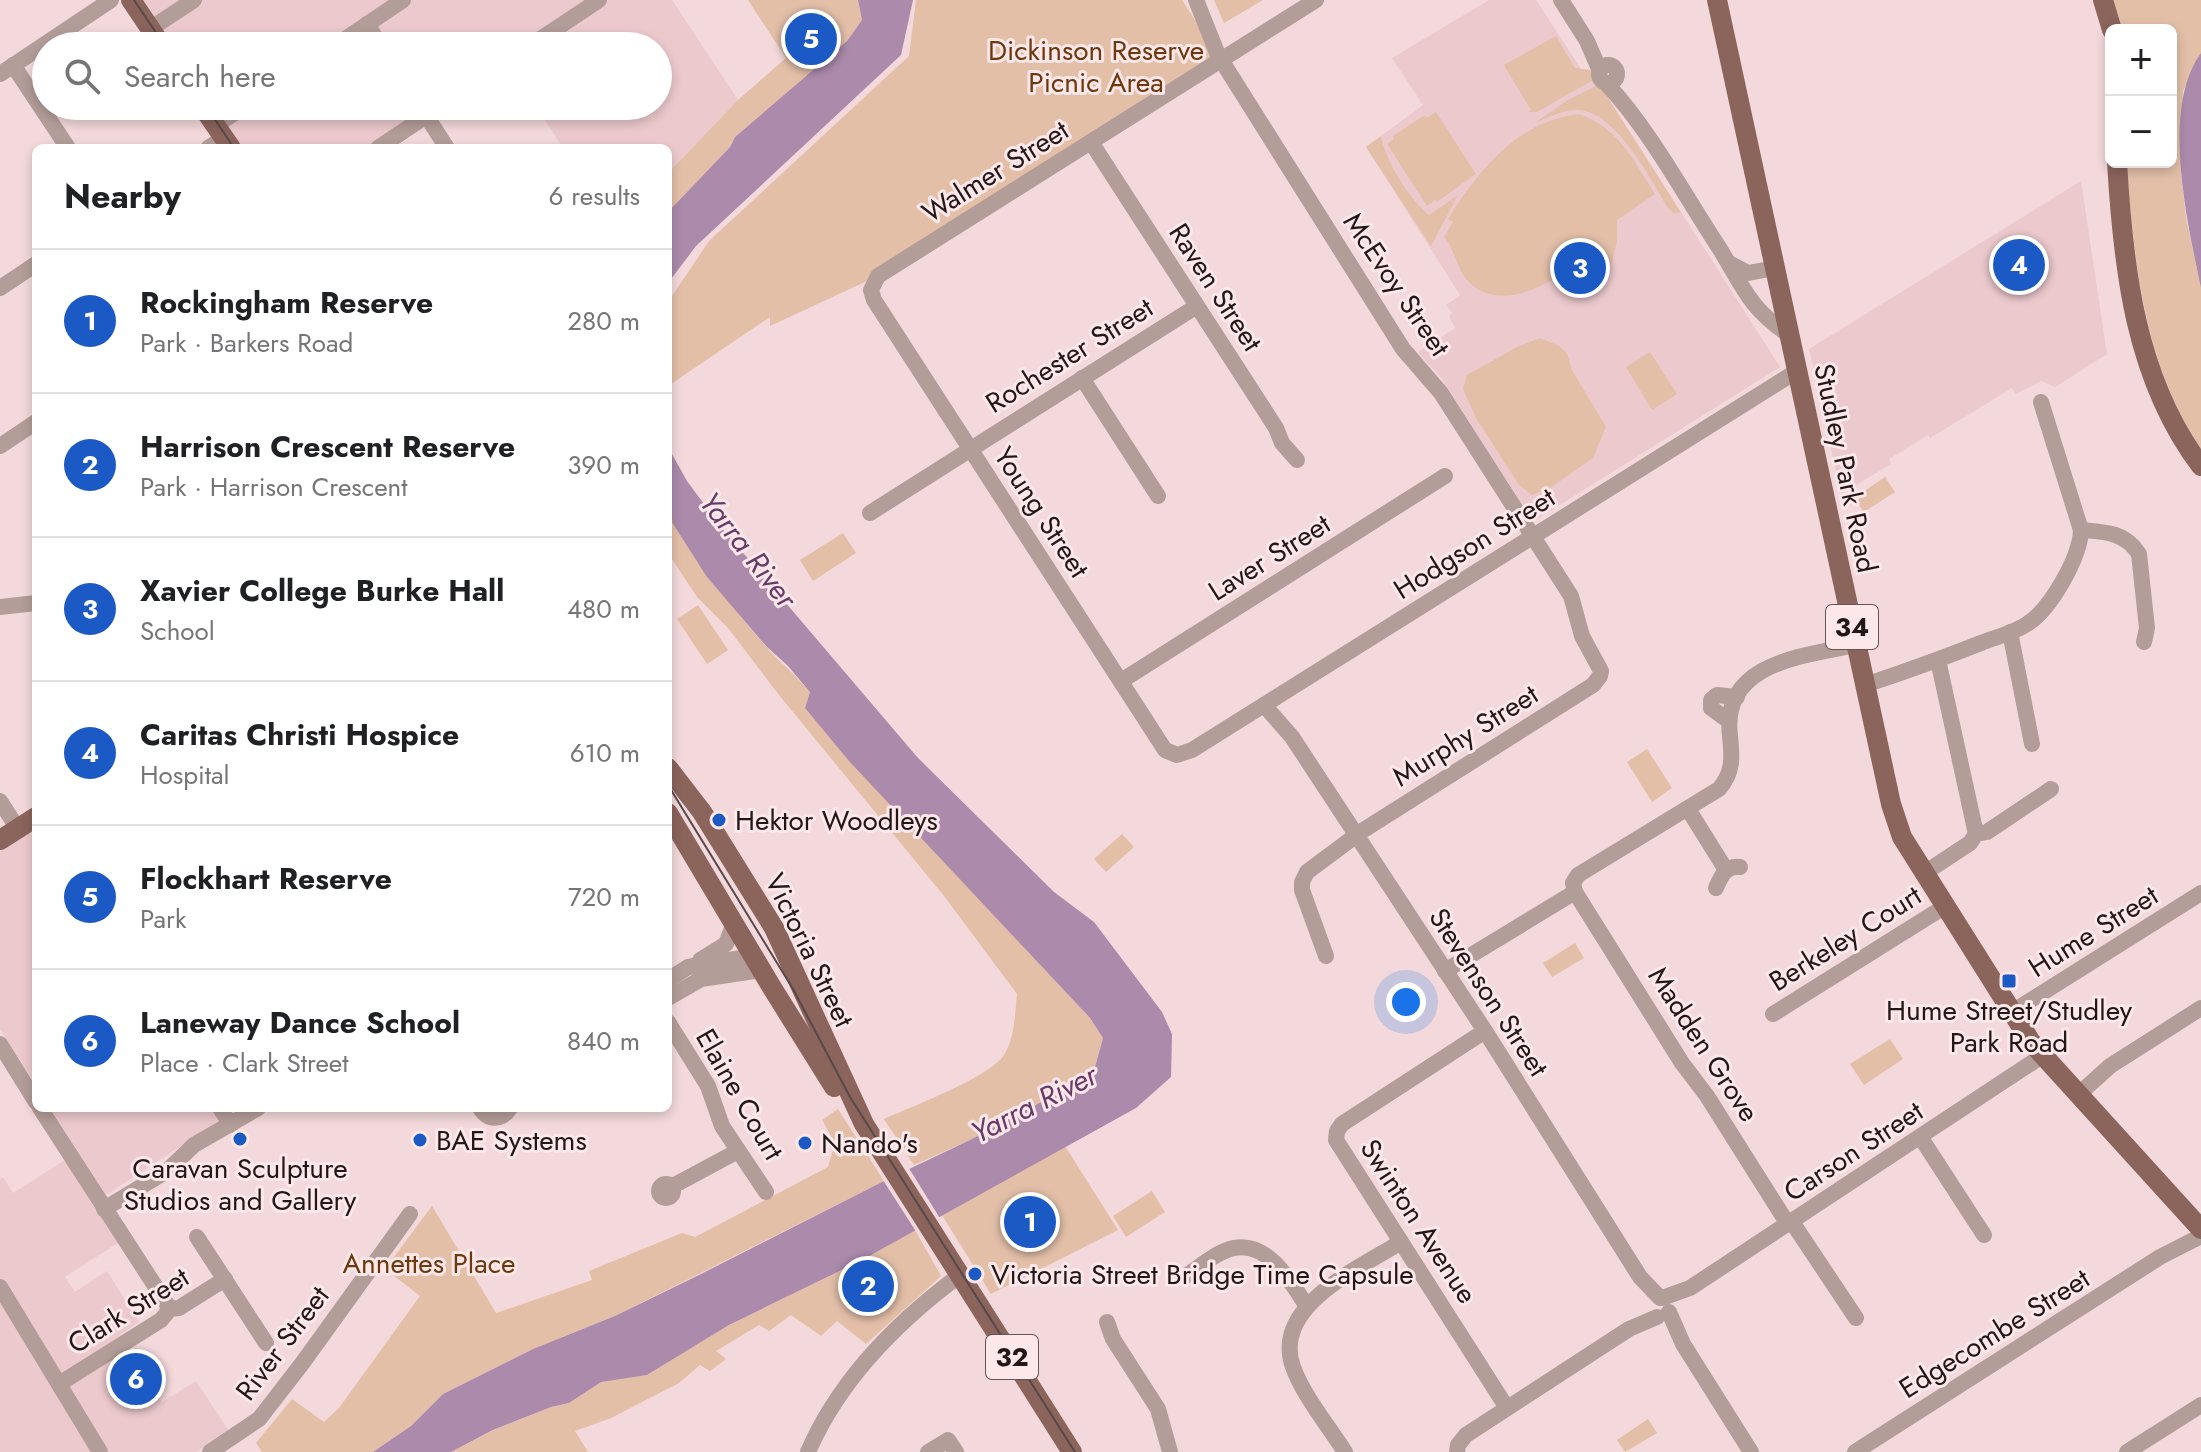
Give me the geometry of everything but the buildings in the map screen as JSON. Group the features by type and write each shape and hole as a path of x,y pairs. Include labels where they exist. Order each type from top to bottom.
{"main road":[{"path":"131,0 153,32"},
{"name":"Studley Park Road","path":"1717,0 1896,821 1908,850 2042,1056 2199,1230"},
{"path":"2103,0 2110,24"},
{"path":"209,120 220,140"},
{"path":"2117,168 2122,240 2138,329 2171,417 2201,466"},
{"name":"Victoria Street","path":"672,773 702,812 762,907 864,1124"},
{"path":"0,840 32,820"},
{"name":"Victoria Street","path":"672,820 828,1077 864,1124 956,1269"},
{"path":"757,963 790,961"},
{"name":"32","path":"956,1269 1072,1452"}],"street":[{"path":"63,32 111,0"},
{"path":"161,32 194,0"},
{"path":"355,32 403,0"},
{"path":"551,32 599,0"},
{"name":"McEvoy Street","path":"1196,0 1221,60 1403,349 1441,393 1574,602 1579,629 1600,667 1600,676"},
{"name":"Walmer Street","path":"871,290 878,276 1316,0"},
{"path":"1561,0 1728,262 1736,281 1759,312 1789,335"},
{"path":"367,24 372,32"},
{"path":"32,53 6,70 32,103"},
{"path":"46,120 65,144"},
{"path":"220,140 235,120"},
{"path":"383,144 412,120"},
{"path":"429,120 444,144"},
{"name":"Raven Street","path":"1091,142 1276,428 1282,443 1297,460"},
{"path":"1728,262 1748,273 1776,272"},
{"path":"0,288 32,267"},
{"path":"1736,281 1747,283 1776,272"},
{"name":"Young Street","path":"871,290 874,300 1161,745 1168,753 1177,755"},
{"name":"Rochester Street","path":"870,513 1197,306"},
{"name":"Hodgson Street","path":"1177,755 1192,750 1797,371"},
{"path":"1082,378 1158,496"},
{"path":"1865,685 2010,632 2030,622 2049,601 2077,552 2081,530 2041,402"},
{"path":"0,446 32,425"},
{"name":"Laver Street","path":"1121,681 1445,476"},
{"path":"2081,530 2118,534 2139,554 2147,628 2144,642"},
{"path":"0,607 32,603"},
{"path":"2010,632 2032,744"},
{"path":"1445,971 1575,892 1573,883 1578,875 1719,789 1729,775 1733,757 1729,721 1737,697 1750,680 1774,663 1856,645"},
{"path":"1938,660 1976,834"},
{"name":"Murphy Street","path":"1326,956 1303,896 1302,882 1307,872 1593,685 1600,676"},
{"name":"Stevenson Street","path":"1269,701 1485,1031 1751,1452"},
{"path":"1923,874 1970,843 1976,834 1987,832 2051,789"},
{"path":"0,801 18,829"},
{"path":"1688,809 1733,869 1716,888"},
{"name":"Madden Grove","path":"1575,892 1682,1063 1856,1318"},
{"name":"Hume Street","path":"2012,1012 2201,893"},
{"name":"Berkeley Court","path":"1773,1014 1944,907"},
{"path":"672,977 726,944 734,923"},
{"path":"688,967 757,963"},
{"path":"672,996 701,979 757,963"},
{"path":"2074,1091 2086,1076 2110,1066 2201,1008"},
{"name":"Elaine Court","path":"672,1028 707,1083 720,1122 766,1192"},
{"name":"Swinton Avenue","path":"1485,1031 1342,1124 1337,1131 1338,1144 1507,1408"},
{"path":"0,1044 32,1096"},
{"name":"Carson Street","path":"1457,1452 1466,1435 2042,1056"},
{"path":"43,1112 170,1309"},
{"path":"223,1112 231,1125"},
{"path":"104,1209 167,1171 194,1145 252,1112"},
{"path":"483,1112 495,1118 507,1112"},
{"path":"1921,1138 1984,1235"},
{"path":"671,1187 738,1151"},
{"name":"River Street","path":"210,1452 259,1419 410,1214"},
{"name":"Edgecombe Street","path":"1855,1452 2199,1230"},
{"name":"Clark Street","path":"197,1237 266,1343"},
{"path":"1345,1452 1298,1378 1290,1358 1292,1330 1306,1305 1401,1242"},
{"path":"1184,1277 1225,1251 1246,1248 1264,1255 1278,1266 1306,1305"},
{"path":"808,1452 842,1393 874,1351 956,1269"},
{"name":"Clark Street","path":"59,1384 161,1320 170,1309 179,1308 225,1279"},
{"path":"0,1287 100,1452"},
{"path":"1107,1322 1113,1339 1158,1409 1170,1452"},
{"path":"2127,1452 2201,1405"},
{"path":"928,1452 952,1446"}],"shaded area":[{"path":"144,0 672,0 738,100 672,169 672,144 560,144 545,120 672,120 672,32 165,32"},
{"path":"858,0 913,0 901,55 696,246 672,278 672,208 730,147 735,137 847,41 862,20"},
{"path":"1489,0 1536,0 1581,69 1590,70 1593,74 1780,367 1536,520 1532,520 1442,379 1418,352 1455,328 1449,316 1452,313 1446,305 1460,295 1366,147 1423,105 1392,58"},
{"path":"2201,53 2201,288 2184,201 2180,135 2182,104 2189,77"},
{"path":"224,120 434,120 397,144 240,144"},
{"path":"2081,181 2107,354 2055,387 2041,381 2016,394 2012,388 1889,459 1891,464 1841,494 1809,349"},
{"path":"672,454 687,481 721,527 918,758 1054,892 1094,922 1162,1012 1172,1034 1171,1077 1136,1108 862,1260 729,1325 647,1375 601,1382 569,1403 493,1430 451,1452 373,1452 411,1426 443,1394 533,1349 615,1316 970,1140 1073,1085 1095,1067 1103,1038 1090,1018 849,761 805,708 810,692 707,577 672,522"},
{"path":"32,828 32,1079 0,1029 0,849"},
{"path":"53,1112 213,1112 219,1121 106,1195"},
{"path":"70,1157 124,1239 65,1277 75,1292 107,1271 139,1322 120,1335 162,1402 196,1381 229,1431 196,1452 0,1452 0,1179 3,1177 13,1193"}],"green space":[{"path":"748,0 858,0 862,20 847,41 735,137 730,147 672,208 672,169 738,100 786,58"},
{"name":"Dickinson Reserve Picnic Area","path":"916,0 1182,0 1221,60 878,276 770,326 770,317 672,383 672,296 709,241 909,56"},
{"path":"1214,0 1263,0 1224,23"},
{"path":"2106,0 2201,0 2201,53 2183,91 2181,174 2186,218 2201,288 2201,449 2181,416 2154,347 2138,274 2127,168 2177,168 2177,24 2116,24"},
{"path":"1556,36 1575,68 1590,70 1595,79 1537,112 1529,112 1531,110 1504,65"},
{"path":"1598,85 1681,213 1674,213 1668,208 1630,148 1592,113 1573,110 1536,122 1568,100"},
{"path":"1436,112 1476,174 1427,206 1387,144 1394,139 1393,136 1425,115 1427,118"},
{"path":"1579,114 1615,136 1655,194 1617,220 1617,242 1611,265 1590,257 1529,291 1496,295 1481,291 1463,275 1444,237 1453,222 1448,219 1487,166 1519,137 1557,118"},
{"path":"1381,136 1399,179 1429,215 1458,195 1431,246 1366,147"},
{"path":"1540,338 1567,353 1572,370 1606,427 1593,458 1550,488 1532,495 1519,485 1476,418 1463,389 1467,375"},
{"path":"1650,352 1677,394 1652,410 1626,367"},
{"path":"1885,477 1895,492 1864,512 1854,498"},
{"path":"672,522 737,611 768,649 810,692 805,708 850,761 1090,1018 1103,1038 1095,1067 1073,1085 970,1140 914,1165 884,1119 949,1091 996,1064 1010,1041 1017,994 944,896 728,628 697,597 672,559"},
{"path":"843,533 856,553 813,581 800,560"},
{"path":"698,605 728,650 707,664 677,619"},
{"path":"1647,749 1672,788 1652,802 1627,762"},
{"path":"1122,834 1134,847 1106,872 1094,859"},
{"path":"1575,943 1584,958 1552,977 1543,963"},
{"path":"1890,1039 1903,1059 1864,1085 1850,1064"},
{"name":"Annettes Place","path":"838,1109 884,1181 615,1316 533,1349 443,1394 411,1426 373,1452 262,1452 256,1443 292,1399 324,1422 339,1408 420,1296 385,1269 432,1206 496,1313 592,1280 589,1271 682,1233 695,1237 828,1167 835,1143 822,1120"},
{"path":"1065,1146 1118,1230 991,1294 942,1215"},
{"path":"1152,1191 1165,1212 1126,1237 1113,1216"},
{"path":"915,1230 941,1276 866,1344 837,1321 821,1336 791,1315 769,1331 759,1325 716,1351 726,1359 710,1371 700,1365 679,1383 611,1418 575,1431 588,1452 451,1452 494,1430 569,1403 601,1381 647,1375 729,1325 862,1260"},
{"path":"1648,1419 1657,1433 1625,1452 1617,1440"}],"pier":[{"path":"907,1165 941,1220 917,1233 881,1177"}],"tram line":[{"path":"134,0 156,32"},
{"path":"215,120 231,144"},
{"path":"672,792 793,989 850,1097 1075,1452"}],"place":[{"name":"Flockhart Reserve","path":"811,39"},
{"name":"Caritas Christi Hospice","path":"2019,265"},
{"name":"Xavier College Burke Hall","path":"1580,268"},
{"name":"Hektor Woodleys","path":"719,820"},
{"name":"Hume Street/Studley Park Road","path":"2009,981"},
{"name":"Caravan Sculpture Studios and Gallery","path":"240,1139"},
{"name":"BAE Systems","path":"420,1140"},
{"name":"Nando's","path":"805,1143"},
{"name":"Rockingham Reserve","path":"1030,1222"},
{"name":"Victoria Street Bridge Time Capsule","path":"975,1274"},
{"name":"Harrison Crescent Reserve","path":"868,1286"},
{"name":"Laneway Dance School","path":"136,1379"}],"water label":[{"name":"Yarra River","path":"748,550"},
{"name":"Yarra River","path":"1034,1104"}]}
